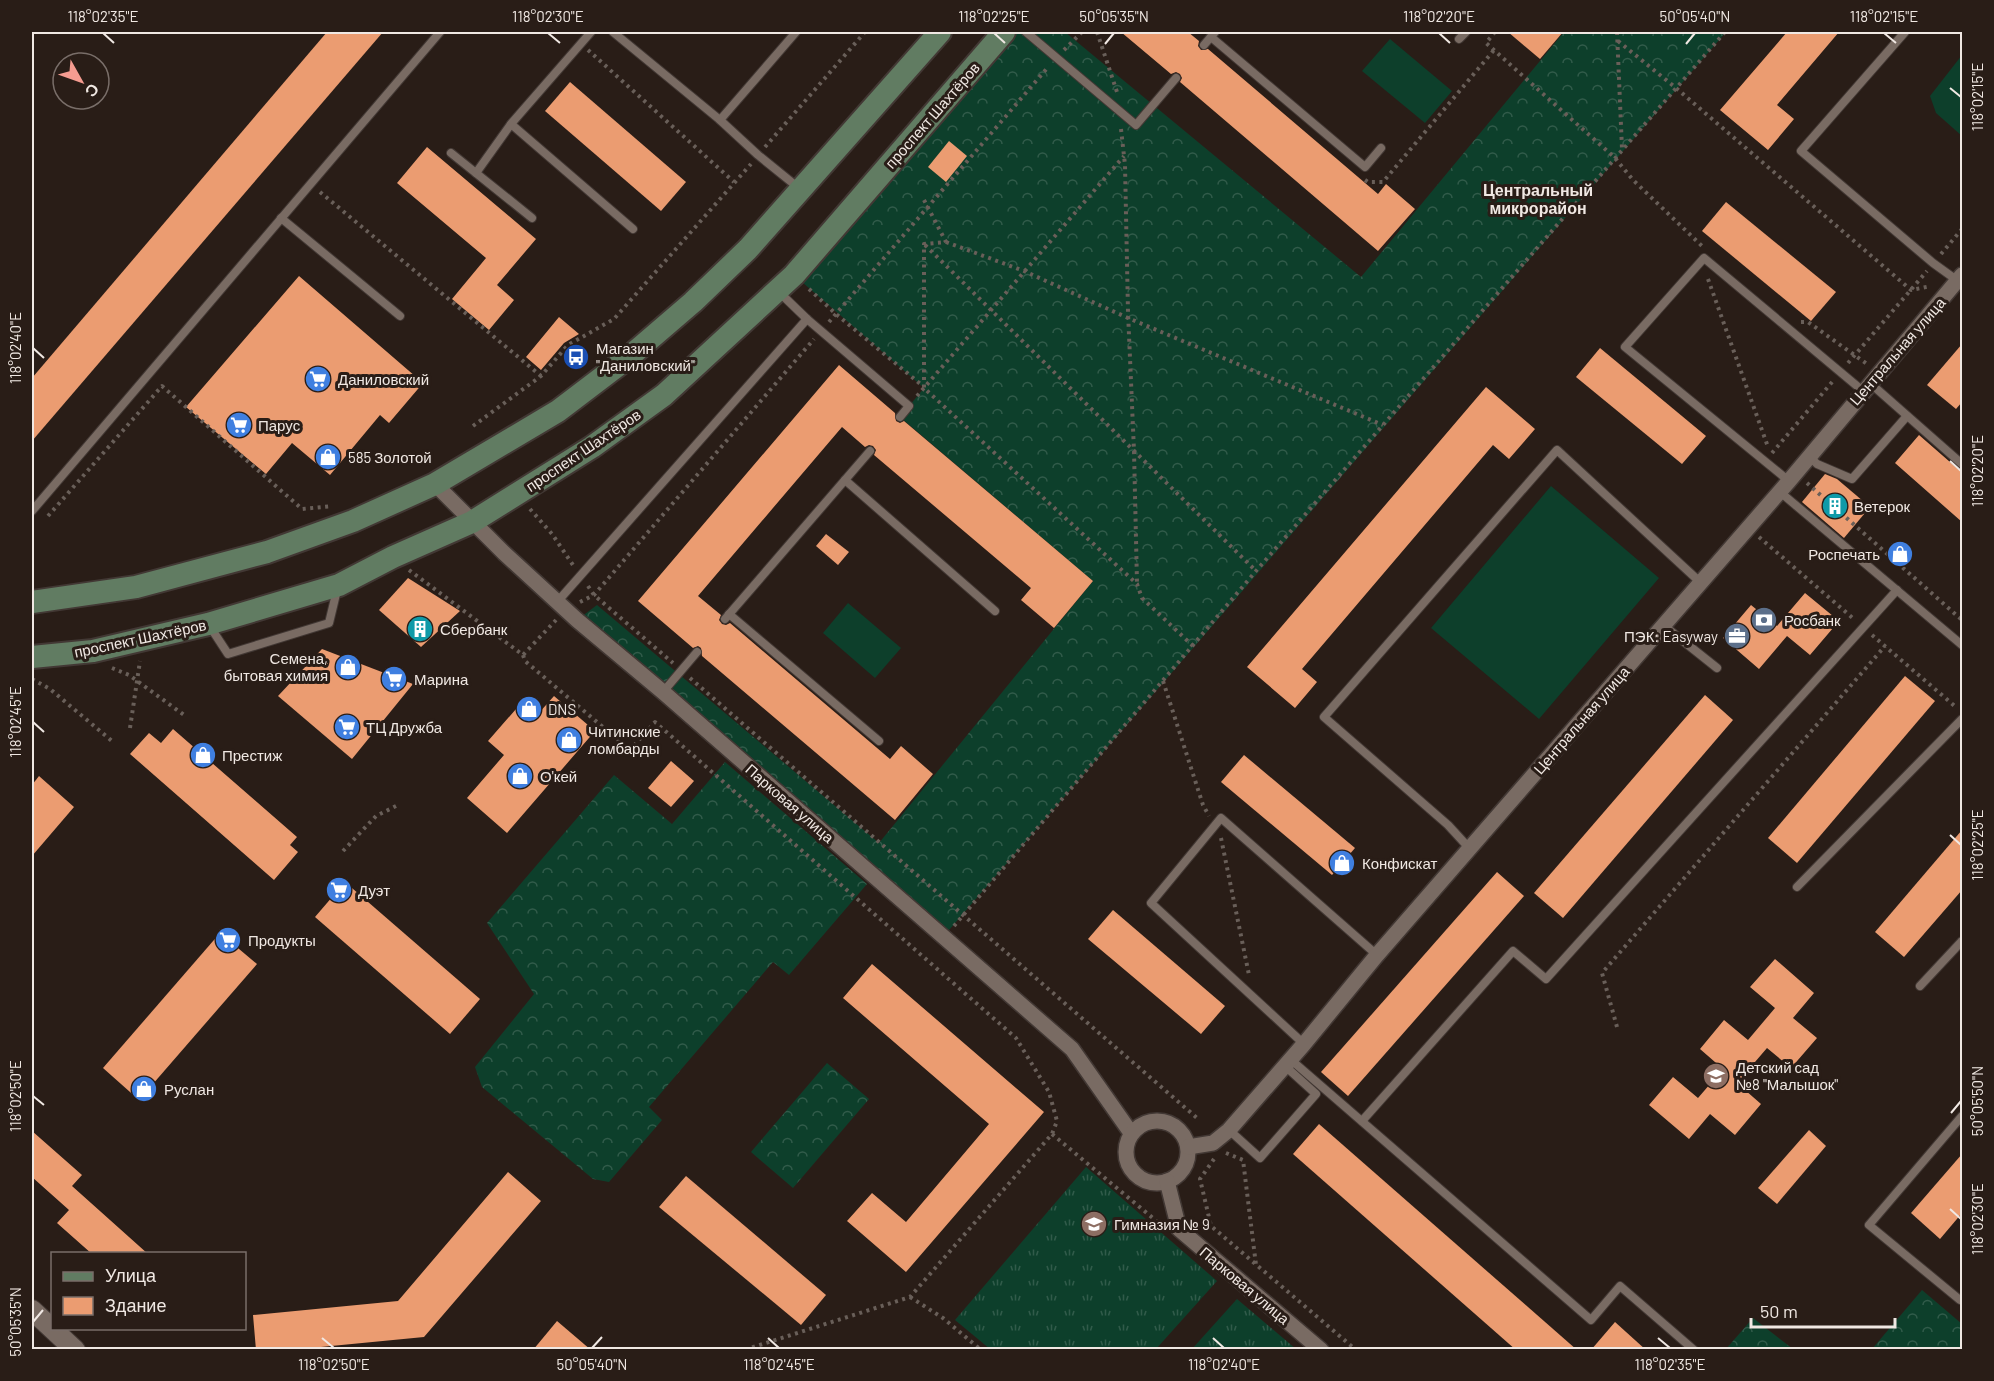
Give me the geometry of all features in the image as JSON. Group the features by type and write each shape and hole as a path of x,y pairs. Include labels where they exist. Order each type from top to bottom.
{"main road":[{"path":"32,602 136,587 267,552 353,521 435,484 558,411 629,357 693,302 748,249 939,32"},
{"name":"проспект Шахтёров","path":"32,657 93,651 208,624 339,585 393,557 472,522 592,447 664,394 794,275 1004,32"}],"street":[{"name":"Центральная улица","path":"1188,1148 1213,1143 1229,1130 1377,955 1700,582 1784,486 1813,460 1867,387 1960,278"},
{"name":"Парковая улица","path":"435,484 472,522 562,605 1072,1049 1131,1133"},
{"path":"1149,1121 1166,1121 1181,1131 1188,1148 1184,1168 1177,1176 1155,1183 1134,1174 1125,1152 1131,1133 1139,1125 1149,1121"},
{"name":"Парковая улица","path":"1167,1181 1179,1229 1321,1350"},
{"path":"32,1310 51,1328"},
{"path":"54,1330 75,1350"}],"lane":[{"path":"32,511 437,32"},
{"path":"476,173 511,124 591,32"},
{"path":"613,32 801,190"},
{"path":"720,120 796,32"},
{"path":"1026,32 1136,125 1176,78"},
{"path":"1035,39 1042,32"},
{"path":"1459,39 1466,32"},
{"path":"1905,32 1801,151 1933,263 1960,278"},
{"path":"1204,45 1213,34 1365,167 1381,148"},
{"path":"511,124 633,230"},
{"path":"451,153 532,218"},
{"path":"281,218 400,316"},
{"path":"1962,464 1908,416 1841,372 1704,258 1625,347 1784,486 1897,590 1962,645"},
{"path":"777,291 909,406 900,417"},
{"path":"562,605 807,319"},
{"path":"1813,460 1852,479 1908,416"},
{"path":"1470,849 1448,825 1324,717 1557,450 1700,582"},
{"path":"1956,458 1962,450"},
{"path":"870,451 727,617 879,741"},
{"path":"845,480 995,611"},
{"path":"208,624 228,654 329,623 339,585"},
{"path":"1362,1121 1513,951 1546,979 1897,590"},
{"path":"1663,625 1717,668"},
{"path":"663,692 697,652"},
{"path":"1797,887 1962,719"},
{"path":"1304,1044 1151,903 1214,826 1221,818 1377,955"},
{"path":"1920,986 1962,941"},
{"path":"1287,1063 1362,1121 1592,1320 1620,1286 1694,1350"},
{"path":"1229,1130 1260,1158 1317,1094 1287,1063"},
{"path":"1960,1300 1869,1225 1962,1116"}],"path":[{"path":"472,426 541,376 568,345 614,319 865,32"},
{"path":"828,323 927,206 1082,32"},
{"path":"1097,32 1118,93 1124,156 1137,584 1142,598 1193,646"},
{"path":"1496,32 1486,43 1616,158"},
{"path":"1617,32 1622,150"},
{"path":"944,937 1256,571 1725,32"},
{"path":"1618,41 1911,290"},
{"path":"587,49 734,182"},
{"path":"1383,182 1494,50"},
{"path":"909,406 1124,156"},
{"path":"310,184 541,376"},
{"path":"924,200 946,242"},
{"path":"1704,258 1709,282 1771,454 1962,230"},
{"path":"924,244 946,242 1024,271 1128,318 1383,425"},
{"path":"924,244 1256,571"},
{"path":"924,244 924,388"},
{"path":"794,275 836,314 924,388 1137,584"},
{"path":"1911,290 1960,278"},
{"path":"523,655 562,605 594,595 820,332"},
{"path":"44,520 162,386 302,509 335,505"},
{"path":"1813,460 1804,480 1962,620"},
{"path":"527,507 552,534 576,569"},
{"path":"401,564 523,655 525,660 630,750 655,722 1016,1038 1049,1092 1057,1120 1052,1134 910,1297 744,1350"},
{"path":"582,578 594,595 1197,1118"},
{"path":"1617,1027 1602,973 1885,646"},
{"path":"130,728 141,660"},
{"path":"109,666 129,675 184,715"},
{"path":"32,680 50,689 112,741"},
{"path":"1163,681 1203,805 1222,840 1250,978"},
{"path":"343,851 376,816 396,806"},
{"path":"1256,1265 1243,1160 1220,1150 1200,1179 1211,1226 1256,1265 1356,1350"},
{"path":"910,1297 943,1318 981,1350"}],"green space":[{"path":"1003,32 1065,32 1361,277 1564,32 1726,32 943,937 577,620 597,605 879,843 1093,581 900,417 924,388 794,275"},
{"path":"1390,39 1452,91 1425,123 1362,71"},
{"path":"1962,55 1962,136 1936,113 1930,96"},
{"path":"1551,486 1659,578 1539,719 1431,628"},
{"path":"848,603 901,648 875,678 823,633"},
{"path":"725,762 867,884 789,975 773,962 649,1107 662,1120 609,1182 593,1179 482,1087 475,1067 534,994 487,923 614,775 672,824"},
{"path":"827,1063 869,1099 793,1188 751,1152"},
{"name":"Гимназия № 9","path":"1086,1167 1217,1281 1156,1349 990,1349 955,1320"},
{"path":"1922,1290 1962,1324 1962,1349 1872,1349"},
{"path":"1237,1299 1296,1349 1192,1349"},
{"path":"1753,1318 1793,1349 1726,1349"}],"building":[{"path":"327,32 383,32 32,441 32,378"},
{"path":"1121,32 1188,32 1199,41 1198,46 1201,50 1208,49 1378,194 1386,184 1415,209 1378,251 1180,82 1182,78 1180,74 1176,72 1171,74"},
{"path":"1508,32 1563,32 1540,59"},
{"path":"1787,32 1839,32 1777,105 1794,119 1768,150 1720,110"},
{"path":"570,82 686,182 661,211 545,111"},
{"path":"949,141 967,156 946,182 928,167"},
{"path":"427,147 536,239 497,285 514,300 489,330 452,299 486,258 397,183"},
{"path":"1726,202 1836,292 1811,321 1702,231"},
{"name":"Даниловский","path":"299,276 423,383 389,423 380,415 330,475 292,443 266,474 186,407"},
{"path":"559,317 579,334 564,343 541,370 526,357"},
{"path":"1962,344 1962,402 1956,409 1927,385"},
{"path":"1600,348 1706,436 1682,464 1576,377"},
{"path":"839,365 895,413 896,421 900,423 904,421 1093,581 1054,628 1021,600 1031,588 874,455 876,450 873,446 865,447 842,427 698,596 721,615 719,620 722,624 730,623 890,759 901,746 933,774 895,820 702,656 701,648 698,646 693,648 638,601"},
{"path":"1486,387 1535,429 1509,459 1493,445 1302,669 1317,682 1295,708 1247,667"},
{"path":"1919,435 1962,470 1962,522 1895,463"},
{"name":"Ветерок","path":"1825,474 1837,479 1870,507 1844,538 1802,502"},
{"path":"826,534 849,552 838,565 816,546"},
{"name":"Сбербанк","path":"408,578 460,611 421,647 379,610"},
{"path":"1805,593 1839,621 1810,655 1787,636 1759,669 1723,638 1751,605 1777,626"},
{"name":"ТЦ Дружба","path":"322,649 413,684 352,759 278,696"},
{"path":"1905,676 1935,701 1797,863 1768,838"},
{"path":"1705,695 1733,720 1563,918 1534,893"},
{"name":"О'кей","path":"554,696 595,731 507,833 467,798 504,755 488,741 523,701 538,714"},
{"path":"173,729 297,837 290,845 298,852 274,880 130,754 149,733 161,743"},
{"path":"1244,755 1355,848 1332,875 1221,782"},
{"path":"671,761 694,781 671,807 648,788"},
{"path":"39,776 74,807 32,856 32,785"},
{"path":"1962,830 1962,890 1904,957 1875,932"},
{"path":"1497,872 1524,896 1348,1096 1321,1072"},
{"path":"345,882 480,999 450,1034 315,917"},
{"path":"1113,910 1225,1006 1201,1034 1088,939"},
{"path":"220,933 257,964 139,1100 103,1068"},
{"name":"Детский сад №8 \"Малышок\"","path":"1775,959 1814,993 1793,1018 1817,1038 1791,1068 1767,1048 1737,1083 1761,1104 1735,1135 1710,1114 1689,1139 1649,1105 1673,1077 1698,1098 1723,1069 1700,1049 1724,1020 1748,1040 1775,1008 1750,987"},
{"path":"872,964 1044,1112 906,1272 847,1221 872,1193 906,1222 989,1124 843,998"},
{"path":"1319,1124 1577,1350 1516,1350 1293,1154"},
{"path":"1809,1130 1826,1146 1777,1204 1758,1188"},
{"path":"32,1131 82,1175 72,1186 146,1252 90,1252 57,1223 69,1210 32,1177"},
{"path":"1962,1154 1962,1213 1940,1239 1911,1213"},
{"path":"508,1172 541,1201 424,1337 290,1350 256,1350 253,1315 398,1301"},
{"path":"686,1176 826,1295 801,1325 659,1207"},
{"path":"557,1321 591,1350 533,1350"},
{"path":"1615,1322 1646,1350 1591,1350"}],"place":[{"name":"Магазин \"Даниловский\"","path":"576,357"},
{"name":"Даниловский","path":"318,379"},
{"name":"Парус","path":"239,425"},
{"name":"585 Золотой","path":"328,457"},
{"name":"Ветерок","path":"1835,506"},
{"name":"Роспечать","path":"1900,554"},
{"name":"Росбанк","path":"1764,620"},
{"name":"Сбербанк","path":"420,629"},
{"name":"ПЭК: Easyway","path":"1737,636"},
{"name":"Семена, бытовая химия","path":"348,667"},
{"name":"Марина","path":"394,679"},
{"name":"DNS","path":"529,709"},
{"name":"ТЦ Дружба","path":"347,727"},
{"name":"Читинские ломбарды","path":"569,740"},
{"name":"Престиж","path":"203,755"},
{"name":"О'кей","path":"520,776"},
{"name":"Конфискат","path":"1342,863"},
{"name":"Дуэт","path":"339,890"},
{"name":"Продукты","path":"228,940"},
{"name":"Детский сад №8 \"Малышок\"","path":"1716,1076"},
{"name":"Руслан","path":"144,1089"},
{"name":"Гимназия № 9","path":"1094,1224"}],"district":[{"name":"Центральный микрорайон","path":"1538,198"}]}
